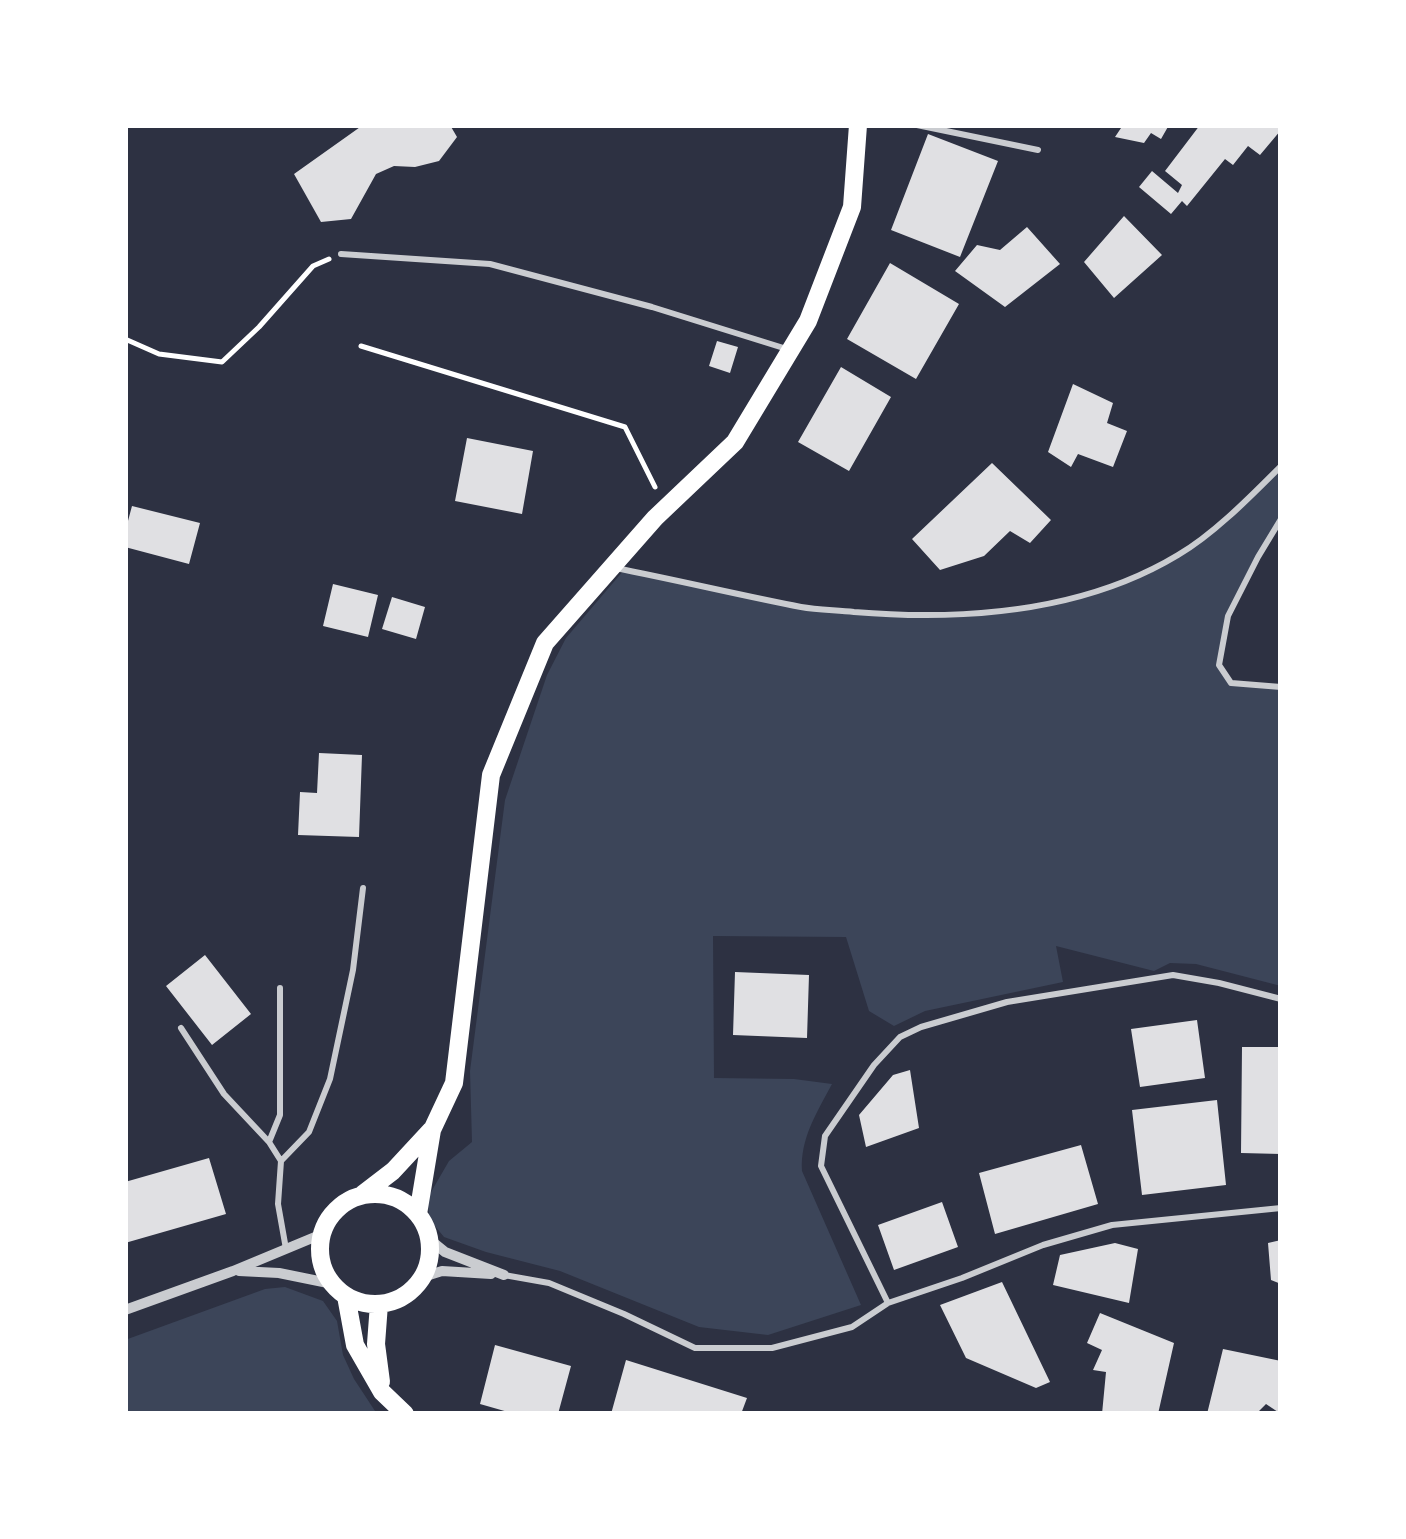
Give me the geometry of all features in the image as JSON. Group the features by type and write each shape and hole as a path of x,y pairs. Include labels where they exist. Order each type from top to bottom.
{"main road":[{"path":"418,1214 432,1130 454,1084 491,775 545,642 666,508 735,442 808,321 852,207 858,125"},
{"path":"405,1414 382,1392 355,1345 340,1290 324,1268 320,1251 330,1216 393,1171 432,1130"},
{"path":"340,1290 362,1302 396,1300 423,1277 430,1252 425,1226 406,1203 377,1193 362,1195"},
{"path":"379,1304 376,1344 382,1392"}],"street":[{"path":"125,1310 322,1234"},
{"path":"429,1239 445,1252 504,1276"},
{"path":"234,1271 279,1273 340,1290"},
{"path":"423,1277 442,1271 504,1276"}],"lane":[{"path":"917,125 1038,150"},
{"path":"341,254 490,264 671,312 791,350"},
{"path":"611,568 804,608 902,616 979,614 1042,605 1115,586 1179,555 1242,506 1281,466"},
{"path":"1281,520 1228,616 1219,665 1231,683 1281,687"},
{"path":"281,1161 309,1132 330,1080 353,970 363,888"},
{"path":"888,1303 822,1166 826,1136 874,1065 900,1037 1007,1002 1173,975 1281,999"},
{"path":"269,1142 280,1115 280,988"},
{"path":"181,1028 224,1094 269,1142 281,1161 278,1204 286,1248"},
{"path":"504,1276 548,1284 696,1348 772,1348 852,1327 888,1303 1043,1245 1112,1225 1281,1208"}],"path":[{"path":"125,339 159,354 222,362 313,266 341,254"},
{"path":"361,346 625,427 666,508"}],"shaded area":[{"path":"1281,466 1281,519 1228,616 1219,665 1231,683 1281,687 1281,986 1196,964 1170,963 1154,971 1056,946 1063,982 925,1011 894,1026 869,1011 846,937 713,936 714,1078 794,1079 832,1084 807,1137 802,1171 861,1305 768,1335 699,1327 560,1271 444,1237 430,1220 427,1199 449,1161 472,1142 470,1071 505,800 547,675 566,638 624,570 848,613 945,615 1045,604 1137,576 1178,555 1219,525"},
{"path":"285,1287 323,1301 337,1321 343,1355 354,1379 377,1414 125,1414 125,1340 265,1289"}],"building":[{"path":"363,125 450,125 457,137 439,161 415,167 394,166 376,174 351,219 321,222 294,174"},
{"path":"1123,125 1169,125 1161,139 1151,133 1144,143 1115,137"},
{"path":"1200,125 1281,125 1281,130 1260,155 1248,146 1233,165 1225,159 1187,206 1182,201 1171,214 1139,187 1152,171 1178,193 1182,185 1165,171"},
{"path":"928,134 998,161 960,257 891,230"},
{"path":"1124,216 1162,255 1114,298 1084,262"},
{"path":"1027,227 1060,264 1005,307 955,271 977,245 1000,250"},
{"path":"890,263 959,304 916,379 847,339"},
{"path":"717,341 738,347 730,373 709,366"},
{"path":"841,367 891,397 849,471 798,442"},
{"path":"1073,384 1113,403 1107,423 1127,431 1113,467 1078,454 1071,467 1048,452"},
{"path":"467,438 533,451 522,514 455,501"},
{"path":"992,463 1051,520 1030,543 1010,531 984,556 940,570 912,539"},
{"path":"132,506 200,523 189,564 125,547"},
{"path":"333,584 378,595 368,637 323,626"},
{"path":"392,597 425,607 416,639 382,629"},
{"path":"319,753 362,755 359,837 298,835 300,792 317,793"},
{"path":"205,955 251,1014 212,1045 166,986"},
{"path":"735,972 809,975 807,1038 733,1035"},
{"path":"1197,1020 1205,1078 1140,1087 1131,1029"},
{"path":"1242,1047 1281,1047 1281,1154 1241,1153"},
{"path":"910,1070 919,1128 866,1147 859,1115 893,1075"},
{"path":"1217,1100 1226,1185 1142,1195 1132,1110"},
{"path":"1081,1145 1098,1204 995,1234 979,1173"},
{"path":"209,1158 226,1214 125,1243 125,1182"},
{"path":"942,1202 958,1247 894,1270 878,1225"},
{"path":"1281,1240 1281,1284 1271,1280 1268,1243"},
{"path":"1115,1243 1138,1249 1129,1303 1053,1285 1060,1255"},
{"path":"1002,1282 1050,1382 1036,1388 966,1358 940,1305"},
{"path":"1100,1313 1174,1343 1158,1414 1102,1414 1106,1372 1093,1370 1102,1350 1087,1343"},
{"path":"495,1345 571,1366 558,1414 515,1414 480,1404"},
{"path":"1223,1349 1281,1361 1281,1414 1266,1404 1256,1414 1207,1414"},
{"path":"626,1360 747,1398 741,1414 611,1414"}]}
